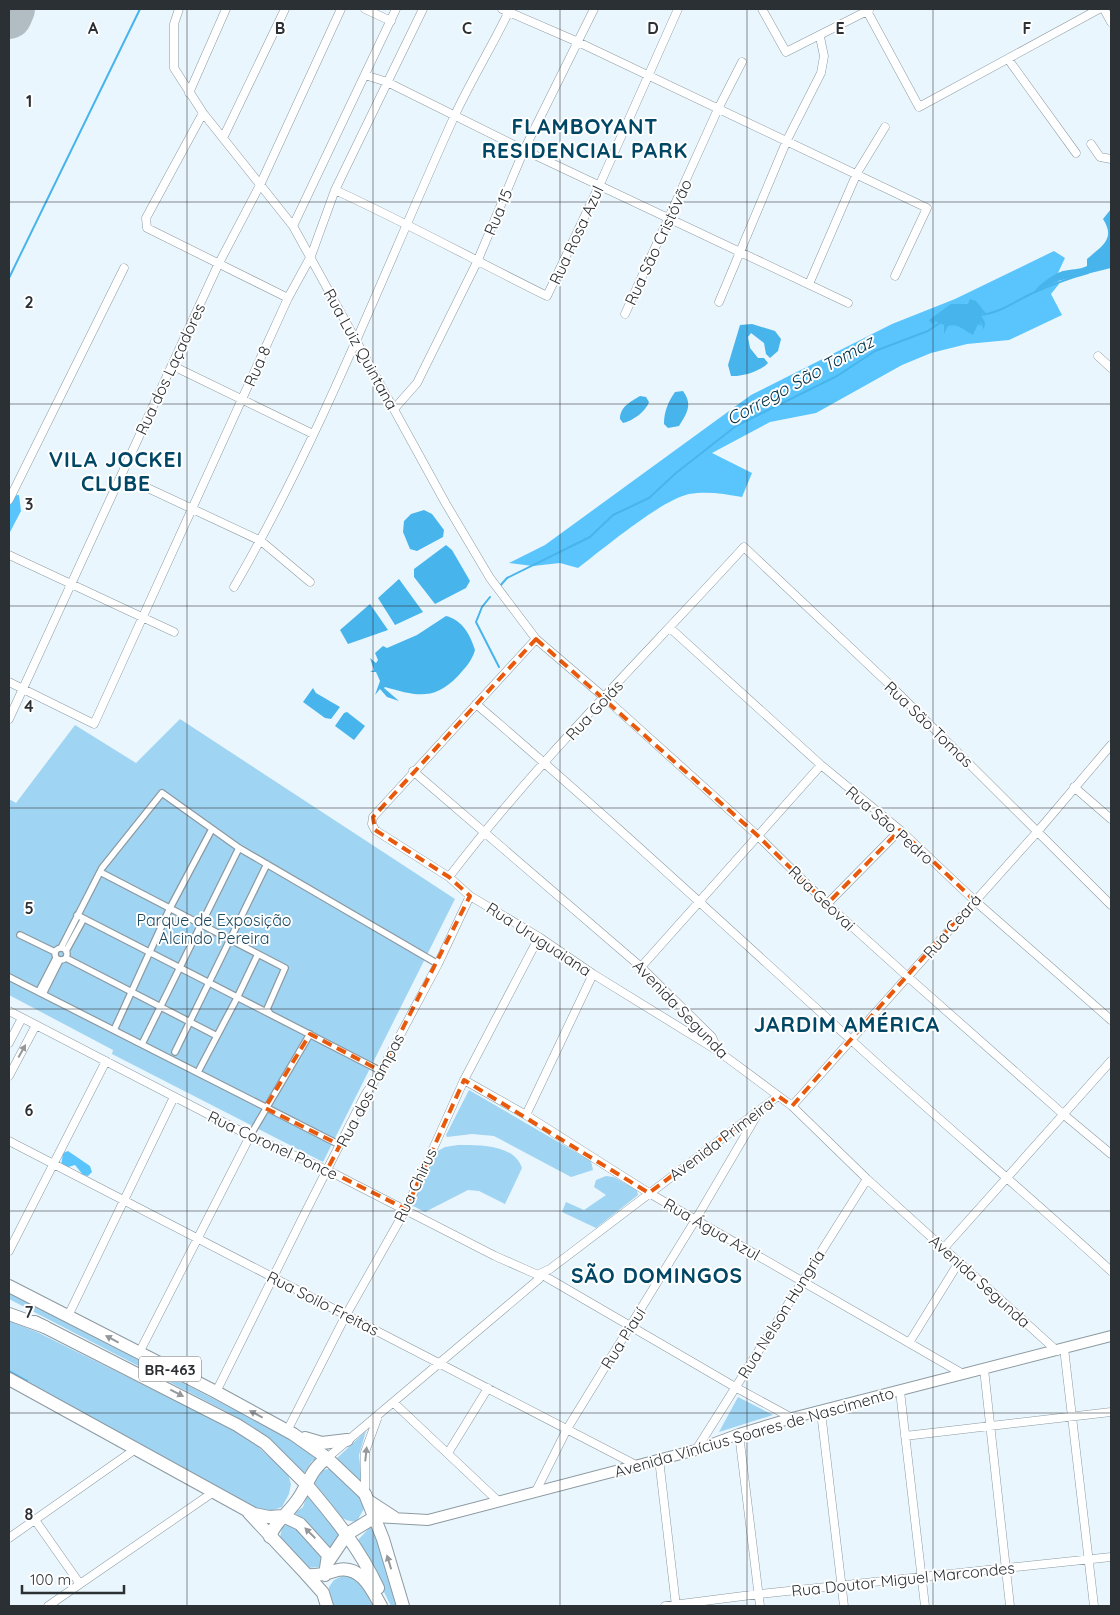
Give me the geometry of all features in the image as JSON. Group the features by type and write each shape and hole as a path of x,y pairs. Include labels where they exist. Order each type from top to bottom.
{"main road":[{"name":"BR-463","path":"9,1286 290,1432 327,1458 367,1497 361,1526 367,1564 385,1606"},
{"name":"BR-463","path":"9,1308 237,1425 265,1443 306,1484 339,1523 361,1526"},
{"path":"9,1314 45,1327"},
{"path":"9,1379 215,1491 246,1510 264,1516 283,1516 300,1524 321,1544 328,1555 323,1592 327,1606"},
{"path":"290,1432 322,1443 347,1440"},
{"path":"270,1537 277,1521 299,1498 310,1473 327,1458"},
{"path":"246,1510 323,1592"},
{"name":"BR-463","path":"361,1526 403,1606"},
{"path":"328,1562 361,1526"},
{"path":"307,1575 325,1575 344,1570 360,1575 366,1581 381,1606"}],"street":[{"name":"Rua Luiz Quintana","path":"178,9 174,24 174,68 204,113 293,226 490,578 536,639"},
{"path":"189,93 226,9"},
{"path":"223,138 285,9"},
{"name":"Rua dos Laçadores","path":"9,719 72,586 218,265 260,186 342,9"},
{"path":"365,9 391,21"},
{"path":"293,226 396,9"},
{"name":"Rua 8","path":"23,689 94,724 288,298 311,256 335,190 423,9"},
{"name":"Rua 15","path":"394,409 417,383 477,262 524,150 594,9"},
{"name":"Rua Rosa Azul","path":"477,262 547,296 600,184 678,9"},
{"path":"762,9 786,52 820,37 869,10 919,107 1099,9"},
{"path":"1104,9 1111,22"},
{"path":"234,586 261,541 313,434 455,115 507,10 857,173 927,208 895,276"},
{"path":"719,302 787,140 821,74 824,56 820,37"},
{"path":"1008,59 1076,153"},
{"name":"Rua São Cristóvão","path":"626,314 718,109 742,62"},
{"path":"365,75 387,82 524,150 600,184 848,303"},
{"path":"204,113 146,218 148,228 158,235 288,298"},
{"path":"809,284 857,173 885,127"},
{"path":"1091,144 1100,157 1111,159"},
{"path":"335,190 408,224 477,262"},
{"path":"9,500 124,268"},
{"path":"1098,356 1111,368"},
{"path":"173,366 313,434"},
{"path":"122,476 261,541 310,582"},
{"name":"Rua Goiás","path":"449,877 483,833 544,763 744,547"},
{"name":"Rua São Tomas","path":"744,547 1038,831 1111,905"},
{"path":"9,555 174,632"},
{"name":"Rua São Pedro","path":"670,628 821,765 900,830 974,900 1111,1020"},
{"path":"413,771 536,639"},
{"name":"Rua Geovai","path":"536,639 605,698 757,835 827,904 908,977 1111,1154"},
{"path":"9,682 23,689"},
{"path":"476,704 700,901 851,1040 1007,1176 1111,1272"},
{"name":"Rua Ceará","path":"792,1106 908,977 974,900 1038,831 1111,745"},
{"path":"641,967 821,765"},
{"name":"Rua Uruguaiana","path":"413,771 373,817 372,824 375,830 449,877 470,896 539,936 593,974 718,1050"},
{"name":"Avenida Segunda","path":"413,771 641,967 712,1037 718,1050 792,1106 867,1179 1060,1350"},
{"path":"1074,787 1111,819"},
{"path":"41,993 100,872 162,793 239,848 438,964"},
{"path":"114,1030 151,953 169,910 212,829"},
{"path":"827,904 900,830"},
{"path":"142,1044 180,970 199,925 239,848"},
{"path":"175,1052 266,864"},
{"path":"100,872 169,910 285,968 266,1009 270,1014"},
{"name":"Rua dos Pampas","path":"216,1392 365,1095 381,1071 438,964 470,896"},
{"path":"77,916 381,1071"},
{"path":"61,954 83,920"},
{"path":"20,935 61,954 217,1036"},
{"name":"Rua Chirus","path":"290,1432 346,1314 406,1210 464,1080 539,936"},
{"path":"198,1072 258,954"},
{"path":"526,1116 593,974"},
{"path":"9,976 340,1145"},
{"name":"Rua Coronel Ponce","path":"9,1011 250,1136 327,1170 495,1256 542,1276 792,1418"},
{"path":"9,1043 22,1018"},
{"path":"9,1076 36,1026"},
{"path":"139,1353 265,1108 310,1034"},
{"path":"9,1251 52,1163 106,1061"},
{"path":"944,1248 1111,1061"},
{"name":"Rua Água Azul","path":"464,1080 526,1116 649,1193 963,1374"},
{"name":"Avenida Primeira","path":"327,1458 394,1404 439,1362 542,1276 778,1096"},
{"path":"68,1316 126,1201 174,1097"},
{"name":"Rua Piauí","path":"536,1492 567,1428 696,1219 760,1110"},
{"name":"Rua Soilo Freitas","path":"9,1141 636,1465"},
{"name":"Rua Nelson Hungria","path":"696,1450 867,1179"},
{"path":"910,1343 959,1262"},
{"name":"Avenida Vinícius Soares de Nascimento","path":"361,1526 395,1517 428,1520 696,1450 739,1434 792,1418 1111,1336"},
{"path":"1060,1350 1073,1416 1094,1606"},
{"path":"984,1369 1010,1606"},
{"path":"448,1454 488,1388"},
{"path":"900,1391 925,1606"},
{"path":"394,1404 498,1502"},
{"path":"821,1412 844,1606"},
{"path":"905,1436 991,1424 1111,1412"},
{"path":"378,1417 365,1452 367,1497 395,1517"},
{"path":"739,1434 760,1606"},
{"path":"9,1538 137,1448"},
{"path":"659,1459 676,1606"},
{"path":"48,1606 215,1491"},
{"path":"35,1520 80,1584"},
{"name":"Rua Doutor Miguel Marcondes","path":"665,1606 758,1594 1111,1557"}],"highlighted area":[{"path":"536,639 757,835 827,904 900,830 974,900 792,1106 778,1096 649,1193 464,1080 406,1209 327,1170 340,1145 265,1108 310,1034 381,1071 470,896 449,877 375,830 373,817"}],"green space":[{"name":"Parque de Exposição Alcindo Pereira","path":"180,719 455,899 323,1162 112,1054 113,1050 9,995 9,799 16,803 75,725 136,763"},
{"path":"469,1090 591,1161 593,1170 571,1177 494,1136 472,1134 447,1137 446,1135"},
{"path":"476,1145 504,1150 518,1160 522,1168 505,1204 479,1191 468,1190 425,1212 411,1205 436,1152 445,1147"},
{"path":"606,1176 614,1177 637,1190 638,1195 596,1228 562,1212 566,1202 584,1210 606,1195 594,1187 596,1180"},
{"path":"9,1293 283,1435 318,1458 312,1461 304,1473 258,1433 233,1415 9,1299"},
{"path":"9,1321 37,1332 222,1424 253,1442 288,1474 291,1484 289,1494 282,1507 268,1512 254,1509 9,1375"},
{"path":"738,1397 773,1415 719,1432"},
{"path":"366,1431 359,1455 362,1484 336,1459"},
{"path":"329,1469 361,1499 365,1507 357,1521 350,1521 338,1515 315,1486 314,1483 322,1470"},
{"path":"308,1493 342,1535 330,1550 295,1513 303,1507"},
{"path":"373,1524 399,1606 391,1606 358,1540"},
{"path":"286,1525 295,1525 321,1553 322,1564 319,1567 308,1568 280,1537 282,1528"},
{"path":"344,1575 359,1582 373,1606 330,1606 329,1587 334,1580"}],"shaded area":[{"path":"1111,209 1111,268 1058,281 1034,292 1043,283 1060,272 1087,266 1087,259 1102,246 1108,237 1107,226 1103,219"},
{"path":"1054,251 1065,258 1057,275 1059,284 1051,294 1062,315 1009,340 967,344 931,353 902,365 816,413 770,422 712,453 752,473 742,497 703,493 689,494 677,498 632,526 578,568 560,563 533,566 509,563 545,545 751,395 892,324 955,299"},
{"path":"970,299 976,301 987,315 982,313 981,315 985,323 984,330 980,320 981,326 978,324 973,335 958,326 952,325 948,326 944,334 944,325 935,321 934,326 929,320 951,304 968,304"},
{"path":"752,324 775,331 781,339 778,351 770,358 766,354 764,343 751,333 748,337 750,348 758,358 764,358 768,363 761,369 751,373 731,376 728,365 740,325"},
{"path":"683,391 688,401 688,409 679,426 668,428 664,424 668,403 675,392"},
{"path":"640,396 646,397 649,402 645,409 639,415 623,423 620,419 622,411 629,403"},
{"path":"19,495 21,511 9,534 9,496"},
{"path":"424,510 432,514 444,530 443,537 417,551 410,549 403,532 404,521 411,514"},
{"path":"446,545 452,550 470,581 466,588 435,604 414,577 414,569"},
{"path":"399,579 423,612 395,625 378,598"},
{"path":"370,604 388,630 348,644 340,630"},
{"path":"446,616 457,621 465,628 475,650 470,661 458,676 441,690 433,693 415,694 384,688 399,701 387,697 380,689 375,695 380,681 376,672 370,672 374,670 370,658 376,663 378,660 375,653 383,646 387,648 417,635"},
{"path":"313,688 316,693 340,707 331,719 325,718 303,702"},
{"path":"347,712 365,726 354,740 335,726 344,713"},
{"path":"68,1151 90,1166 92,1172 88,1176 83,1175 75,1165 65,1168 61,1166 63,1153"}],"waterway":[{"path":"9,278 140,9"},
{"name":"Corrego São Tomaz","path":"979,315 1000,310 1047,287 1088,273"},
{"name":"Corrego São Tomaz","path":"499,587 507,578 590,537 613,515 649,498 676,473 736,426 837,376 875,351 928,331 941,322"},
{"name":"Corrego São Tomaz","path":"490,597 482,607 476,622 499,667"},
{"path":"9,1371 27,1381"}],"runway":[{"path":"9,16 12,9"}],"district":[{"name":"FLAMBOYANT RESIDENCIAL PARK","path":"585,138"},
{"name":"VILA JOCKEI CLUBE","path":"116,471"},
{"name":"JARDIM AMÉRICA","path":"847,1024"},
{"name":"SÃO DOMINGOS","path":"657,1275"}]}
